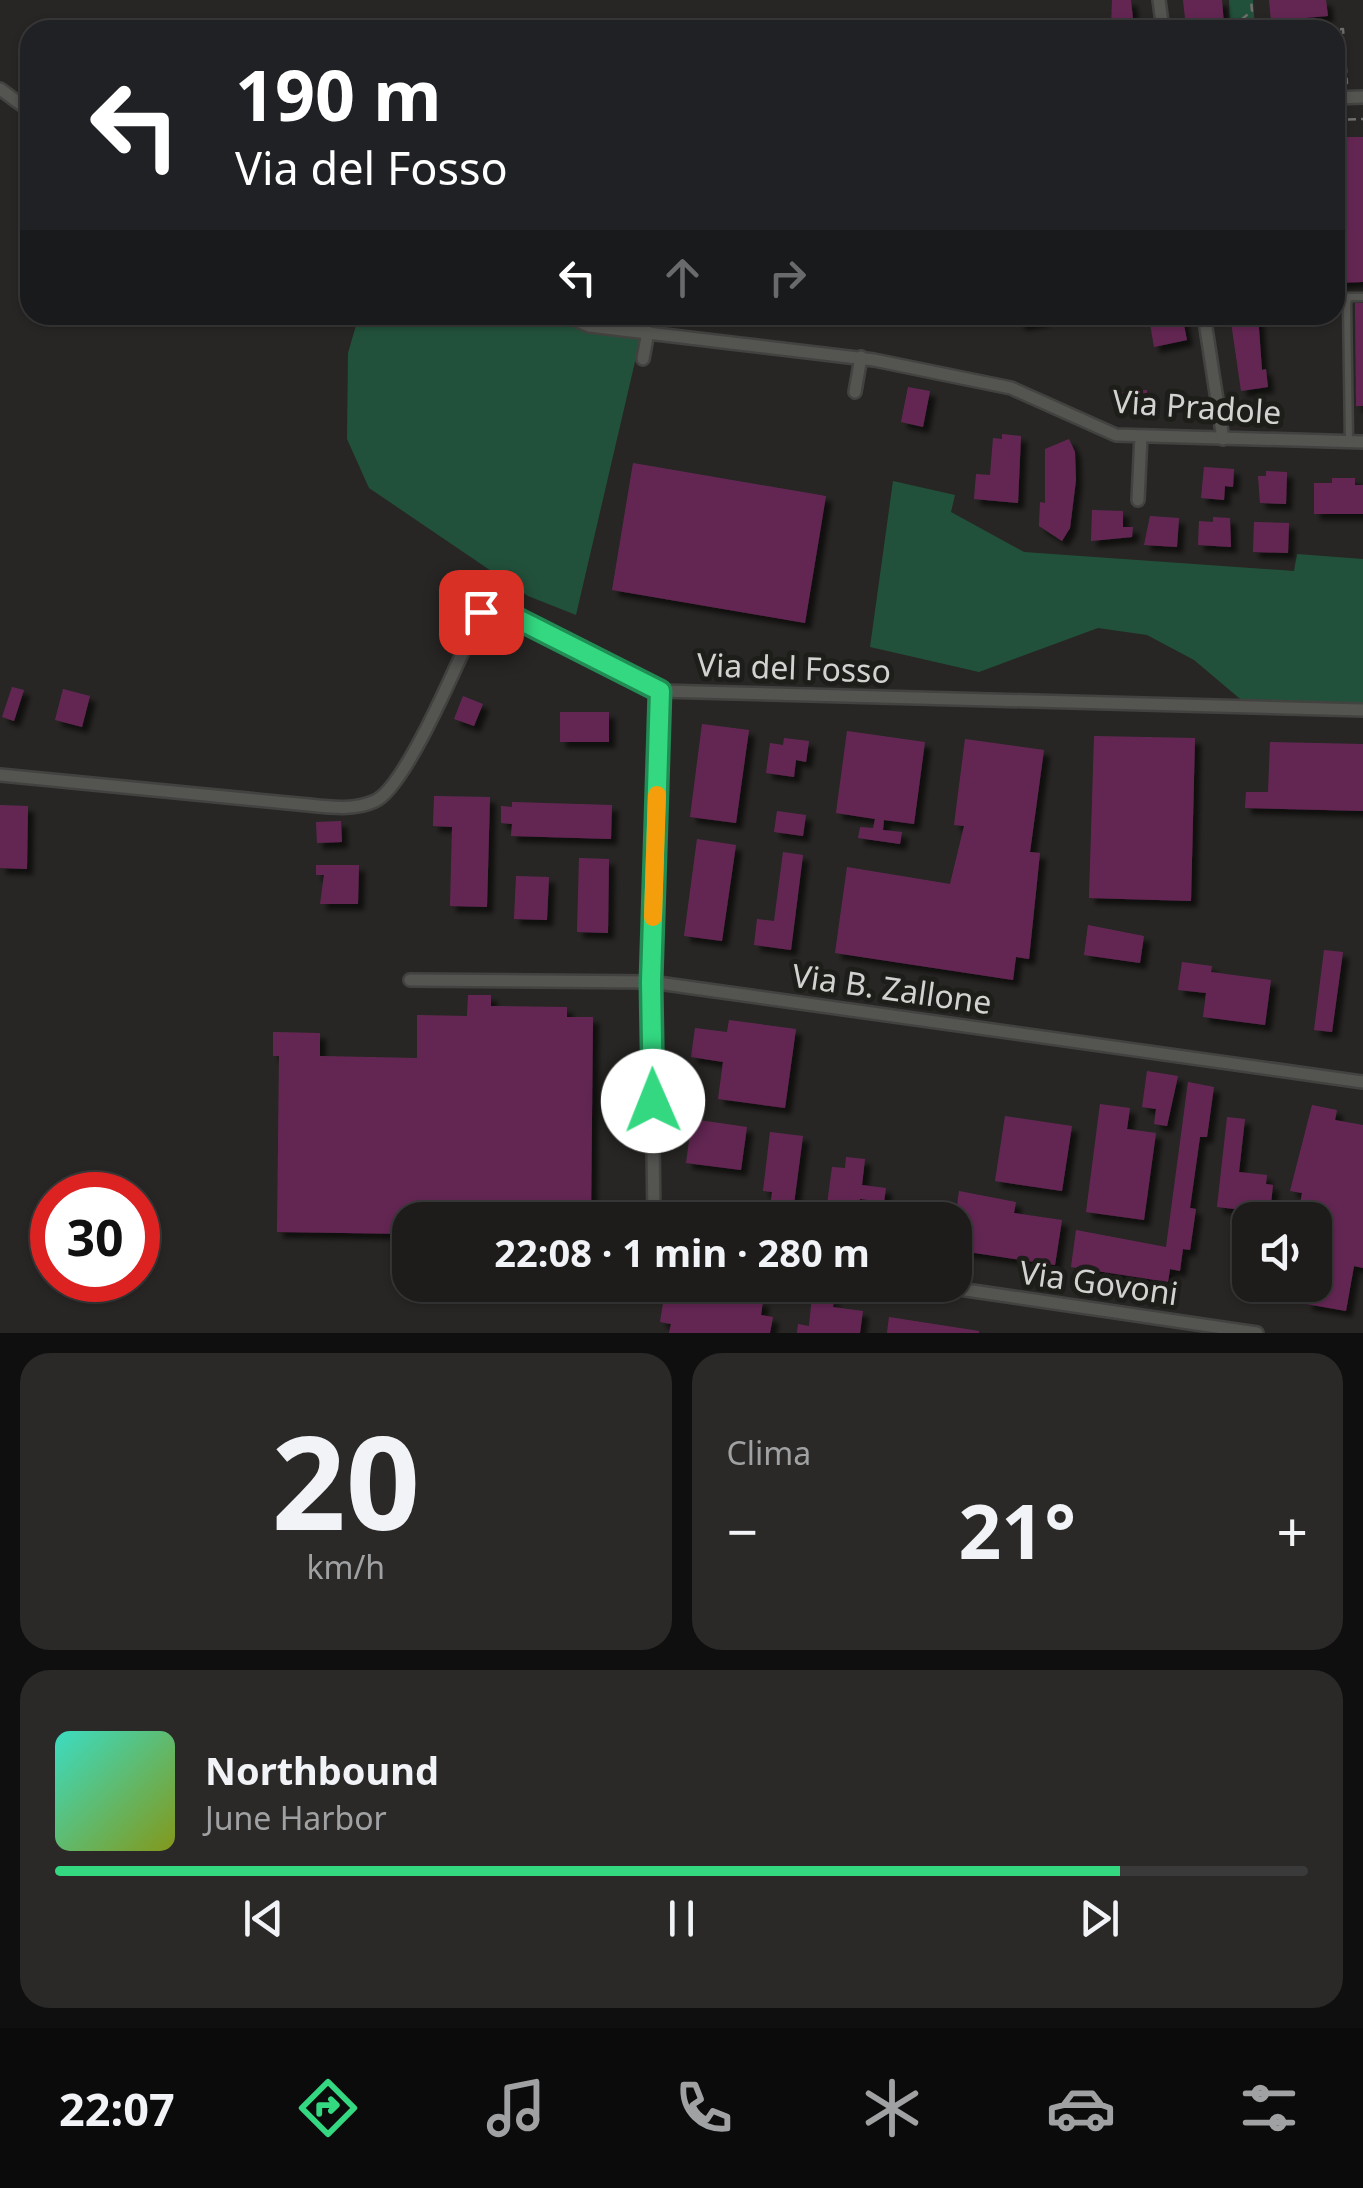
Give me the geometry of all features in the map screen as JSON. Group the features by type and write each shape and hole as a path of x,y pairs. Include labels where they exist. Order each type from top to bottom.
{"street":[{"name":"Via Pradole","path":"588,325 861,358 1011,388 1116,434 1363,442"},
{"path":"1206,325 1223,439"},
{"path":"643,359 648,332"},
{"path":"856,392 861,358"},
{"path":"1219,412 1269,414"},
{"path":"1138,500 1141,436"},
{"name":"Via del Fosso","path":"0,775 314,805 346,807 375,801 403,772 481,612 488,607 660,691 1363,710"},
{"path":"654,1202 651,982 660,691"},
{"name":"Via B. Zallone","path":"410,980 651,982 1363,1082"},
{"name":"Via Govoni","path":"972,1291 1257,1333"}],"lane":[{"path":"1349,441 1347,303 1349,297 1363,296"}],"path":[{"path":"1241,20 1252,12 1251,0"},
{"path":"1345,56 1345,83"}],"green space":[{"path":"1229,0 1253,0 1254,20 1230,20"},
{"path":"356,325 574,325 590,332 641,336 576,615 528,596 369,488 347,439 348,353"},
{"path":"893,481 955,495 951,512 1024,552 1294,571 1297,554 1363,559 1363,704 1245,703 1194,660 1147,635 1098,628 979,672 870,647"}],"building":[{"path":"1112,0 1131,0 1133,20 1111,20"},
{"path":"1183,0 1222,0 1224,20 1185,20"},
{"path":"1269,0 1326,0 1328,16 1271,20"},
{"path":"1345,137 1363,137 1363,282 1345,283"},
{"path":"1355,303 1363,303 1363,406 1356,406"},
{"path":"1150,325 1184,325 1187,340 1154,347"},
{"path":"1231,325 1259,325 1262,370 1266,369 1268,387 1241,391"},
{"path":"908,387 930,391 923,427 901,422"},
{"path":"1147,390 1148,403 1114,406 1114,393"},
{"path":"1002,434 1021,436 1018,503 974,499 976,474 990,475 993,438 1002,439"},
{"path":"1069,439 1075,452 1076,480 1070,528 1062,541 1039,526 1040,502 1045,503 1045,449"},
{"path":"633,463 826,496 805,623 612,590"},
{"path":"1204,467 1234,469 1233,487 1225,486 1224,500 1201,498"},
{"path":"1266,471 1287,472 1286,504 1260,503 1258,476 1266,476"},
{"path":"1332,478 1355,478 1355,485 1363,485 1363,514 1314,514 1314,483 1332,483"},
{"path":"1092,510 1123,511 1123,527 1133,527 1132,537 1091,541"},
{"path":"1150,516 1179,518 1177,547 1144,545"},
{"path":"1213,517 1230,518 1231,547 1198,545 1199,521 1213,522"},
{"path":"1254,522 1289,523 1288,553 1253,552"},
{"path":"12,687 24,690 14,721 2,717"},
{"path":"63,689 90,696 82,727 55,720"},
{"path":"463,696 483,704 474,726 454,719"},
{"path":"560,712 609,712 609,742 560,742"},
{"path":"702,724 749,730 736,823 690,817"},
{"path":"847,731 925,742 914,824 884,820 883,830 902,832 900,844 858,838 860,827 873,828 875,819 836,813"},
{"path":"1094,736 1195,738 1191,901 1089,898"},
{"path":"784,738 809,741 806,762 796,760 794,777 766,773 770,743 783,745"},
{"path":"965,739 1044,750 1030,852 1040,853 1029,959 1016,957 1013,980 835,953 847,867 950,884 964,826 954,825"},
{"path":"1270,742 1363,744 1363,811 1245,808 1246,792 1268,792"},
{"path":"434,796 490,797 487,907 450,906 452,827 433,826"},
{"path":"512,802 612,805 611,839 511,836 512,824 501,823 501,806 512,807"},
{"path":"0,805 28,806 27,869 0,868"},
{"path":"777,811 806,815 803,836 774,832"},
{"path":"341,821 342,842 317,843 316,822"},
{"path":"697,839 736,845 722,941 684,936"},
{"path":"783,852 803,855 791,950 754,945 757,919 774,921"},
{"path":"579,858 609,859 608,933 577,932"},
{"path":"316,865 359,865 358,904 320,904 324,875 316,875"},
{"path":"516,876 549,877 547,920 514,919"},
{"path":"1088,925 1144,936 1140,963 1084,955"},
{"path":"1324,950 1343,952 1332,1032 1314,1030"},
{"path":"1182,962 1212,966 1211,972 1271,980 1265,1025 1203,1017 1206,993 1178,990"},
{"path":"468,995 491,995 491,1006 567,1007 567,1017 593,1017 591,1202 392,1202 392,1234 277,1232 279,1056 273,1056 273,1032 320,1033 320,1056 417,1058 417,1015 467,1016"},
{"path":"729,1020 796,1029 785,1108 718,1099 723,1062 691,1057 695,1028 727,1032"},
{"path":"1147,1071 1178,1076 1167,1126 1154,1124 1156,1109 1142,1107"},
{"path":"1188,1082 1214,1087 1207,1137 1200,1137 1190,1208 1196,1209 1190,1250 1183,1249 1180,1271 1170,1269 1168,1282 1071,1267 1076,1230 1166,1247"},
{"path":"1100,1104 1130,1108 1127,1129 1156,1133 1144,1220 1086,1212"},
{"path":"1312,1105 1337,1110 1335,1120 1363,1125 1363,1268 1354,1266 1346,1311 1306,1304 1332,1302 1332,1202 1300,1202 1302,1193 1290,1191"},
{"path":"1005,1116 1072,1126 1062,1191 995,1181"},
{"path":"1227,1117 1245,1119 1239,1172 1267,1175 1266,1184 1273,1185 1271,1202 1232,1202 1232,1209 1217,1207"},
{"path":"692,1119 747,1127 741,1170 686,1163"},
{"path":"770,1132 803,1136 794,1202 771,1202 772,1192 763,1191"},
{"path":"846,1157 865,1159 862,1185 886,1188 884,1202 860,1199 827,1202 832,1167 845,1168"},
{"path":"959,1191 1016,1202 1014,1213 1062,1220 1055,1265 972,1253 972,1202 958,1202"},
{"path":"663,1302 763,1302 761,1315 773,1317 770,1333 669,1333 671,1324 660,1322"},
{"path":"811,1302 834,1302 833,1307 863,1311 860,1333 797,1333 798,1324 809,1326"},
{"path":"889,1317 979,1331 979,1333 887,1333"}],"slow traffic":[{"path":"653,917 657,795"}],"route":[{"path":"481,612 488,607 500,610 660,691 651,982 653,1101"}]}
